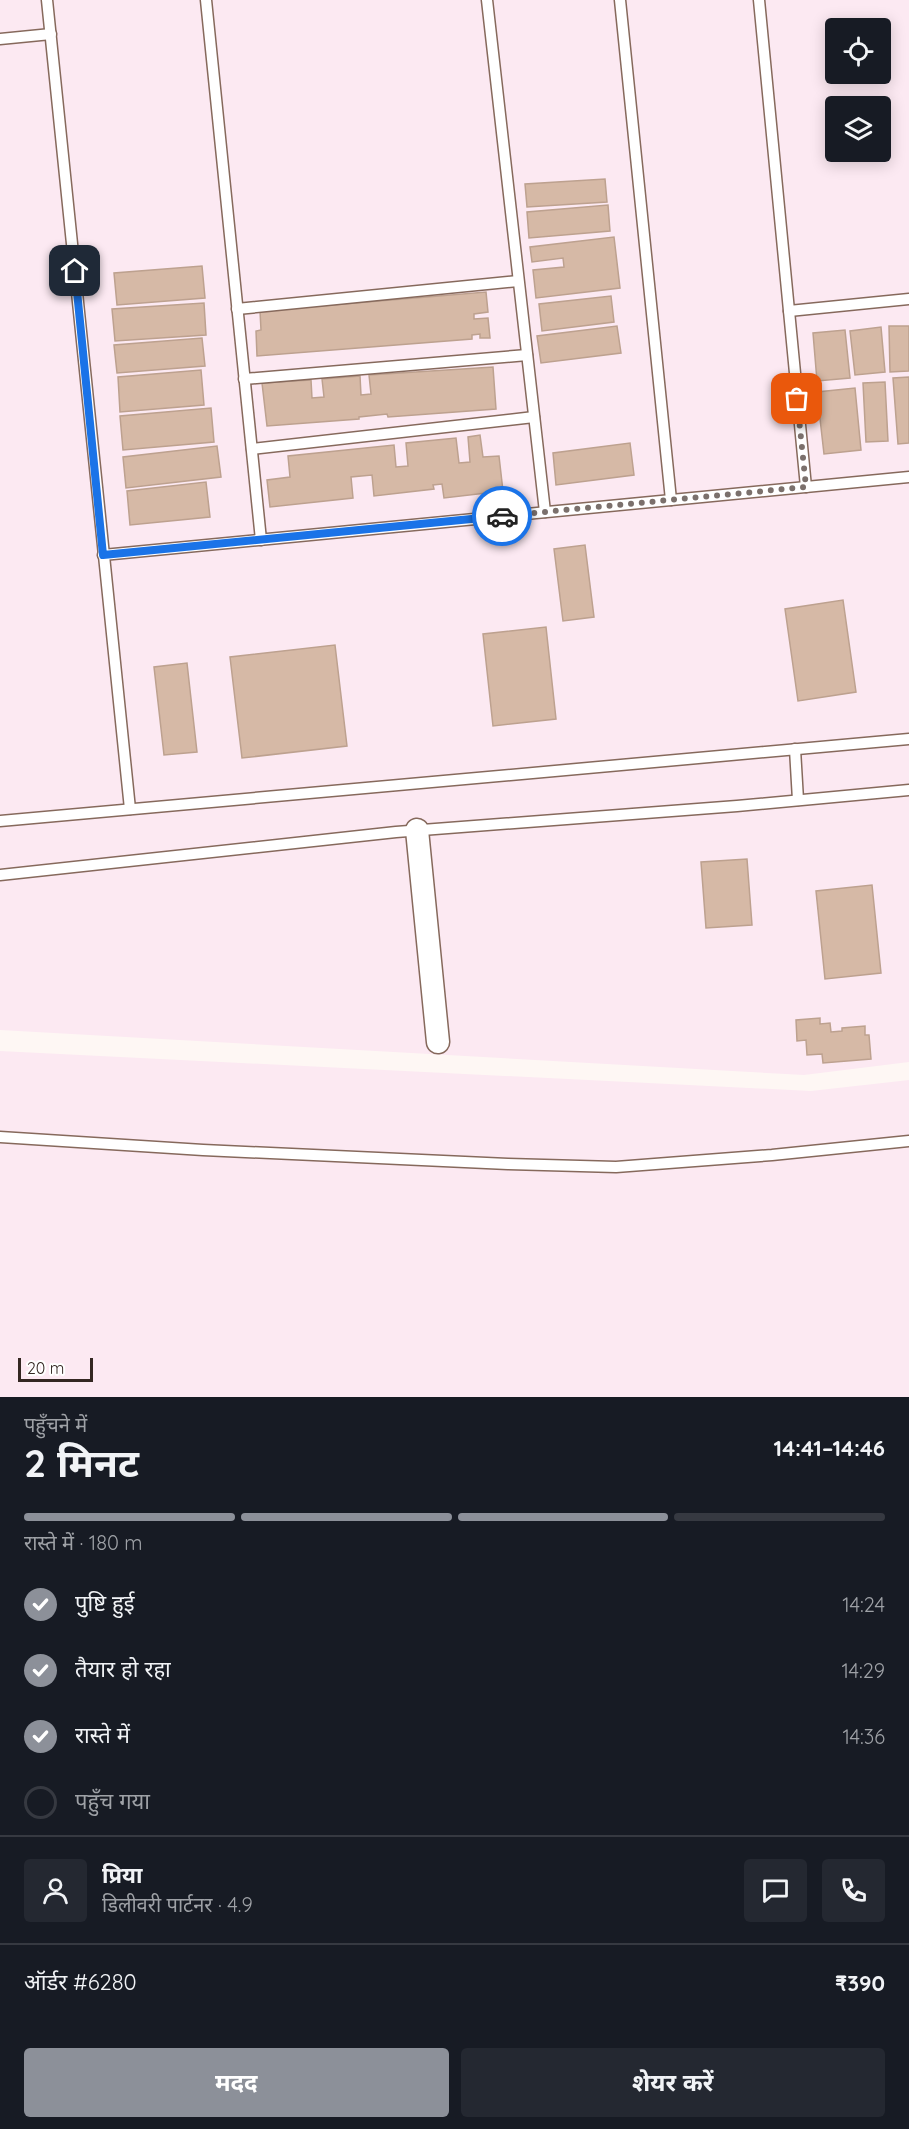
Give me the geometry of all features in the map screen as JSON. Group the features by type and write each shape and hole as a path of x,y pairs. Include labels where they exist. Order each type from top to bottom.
{"street":[{"path":"417,830 438,1042"}],"lane":[{"path":"47,0 130,809"},
{"path":"206,0 261,540"},
{"path":"487,0 545,512"},
{"path":"620,0 671,500"},
{"path":"759,0 806,487"},
{"path":"0,39 51,34"},
{"path":"237,309 518,281"},
{"path":"789,311 909,298"},
{"path":"244,379 527,355"},
{"path":"252,449 534,417"},
{"path":"103,555 909,477"},
{"path":"0,820 909,739"},
{"path":"795,749 798,800"},
{"path":"0,874 417,830 909,790"},
{"path":"0,1137 214,1150 616,1167 772,1155 909,1141"}],"shaded area":[{"path":"0,0 909,0 909,1062 804,1075 0,1030"},
{"path":"0,1051 811,1091 909,1080 909,1397 0,1397"}],"building":[{"path":"605,179 607,202 527,207 525,184"},
{"path":"608,205 610,231 529,238 527,212"},
{"path":"614,237 620,288 536,298 533,270 564,267 563,258 532,262 530,247"},
{"path":"202,266 205,298 117,305 114,273"},
{"path":"486,292 488,312 474,314 474,319 488,318 490,338 480,338 480,334 472,335 472,339 257,356 256,331 261,330 260,311"},
{"path":"611,296 614,322 542,331 539,304"},
{"path":"204,303 206,335 115,341 112,309"},
{"path":"617,326 621,353 541,363 537,336"},
{"path":"889,326 909,326 909,371 890,372"},
{"path":"881,327 885,372 855,375 850,331"},
{"path":"845,330 850,378 817,381 813,333"},
{"path":"202,338 205,366 117,373 114,345"},
{"path":"493,367 496,409 388,417 387,414 359,417 359,419 267,426 262,383 311,380 312,398 324,397 322,379 360,376 361,395 371,394 369,375"},
{"path":"201,370 204,405 120,412 118,377"},
{"path":"909,377 909,443 898,444 893,378"},
{"path":"885,382 888,441 866,442 863,383"},
{"path":"855,388 861,450 824,454 817,392"},
{"path":"211,408 214,442 123,450 120,416"},
{"path":"480,435 483,457 499,456 503,491 444,498 442,484 433,485 434,489 374,496 372,475 351,477 353,498 270,507 267,480 290,477 288,456 394,445 396,467 408,466 406,443 456,438 459,463 470,462 468,437"},
{"path":"630,443 634,475 556,485 553,453"},
{"path":"217,446 221,477 126,488 123,457"},
{"path":"206,482 210,517 130,525 127,491"},
{"path":"585,545 594,617 563,621 554,549"},
{"path":"843,600 856,692 798,701 785,609"},
{"path":"546,627 556,719 493,726 483,634"},
{"path":"335,645 347,746 242,758 230,657"},
{"path":"187,663 197,752 164,755 154,667"},
{"path":"747,859 752,925 706,928 701,862"},
{"path":"872,885 881,973 825,979 816,891"},
{"path":"820,1018 820,1024 830,1023 831,1032 842,1031 842,1028 865,1026 865,1035 869,1035 871,1059 823,1063 822,1054 807,1055 806,1040 797,1041 796,1020"}],"way so far":[{"path":"502,516 806,487 797,399"}],"route":[{"path":"75,271 103,555 502,516"}]}
